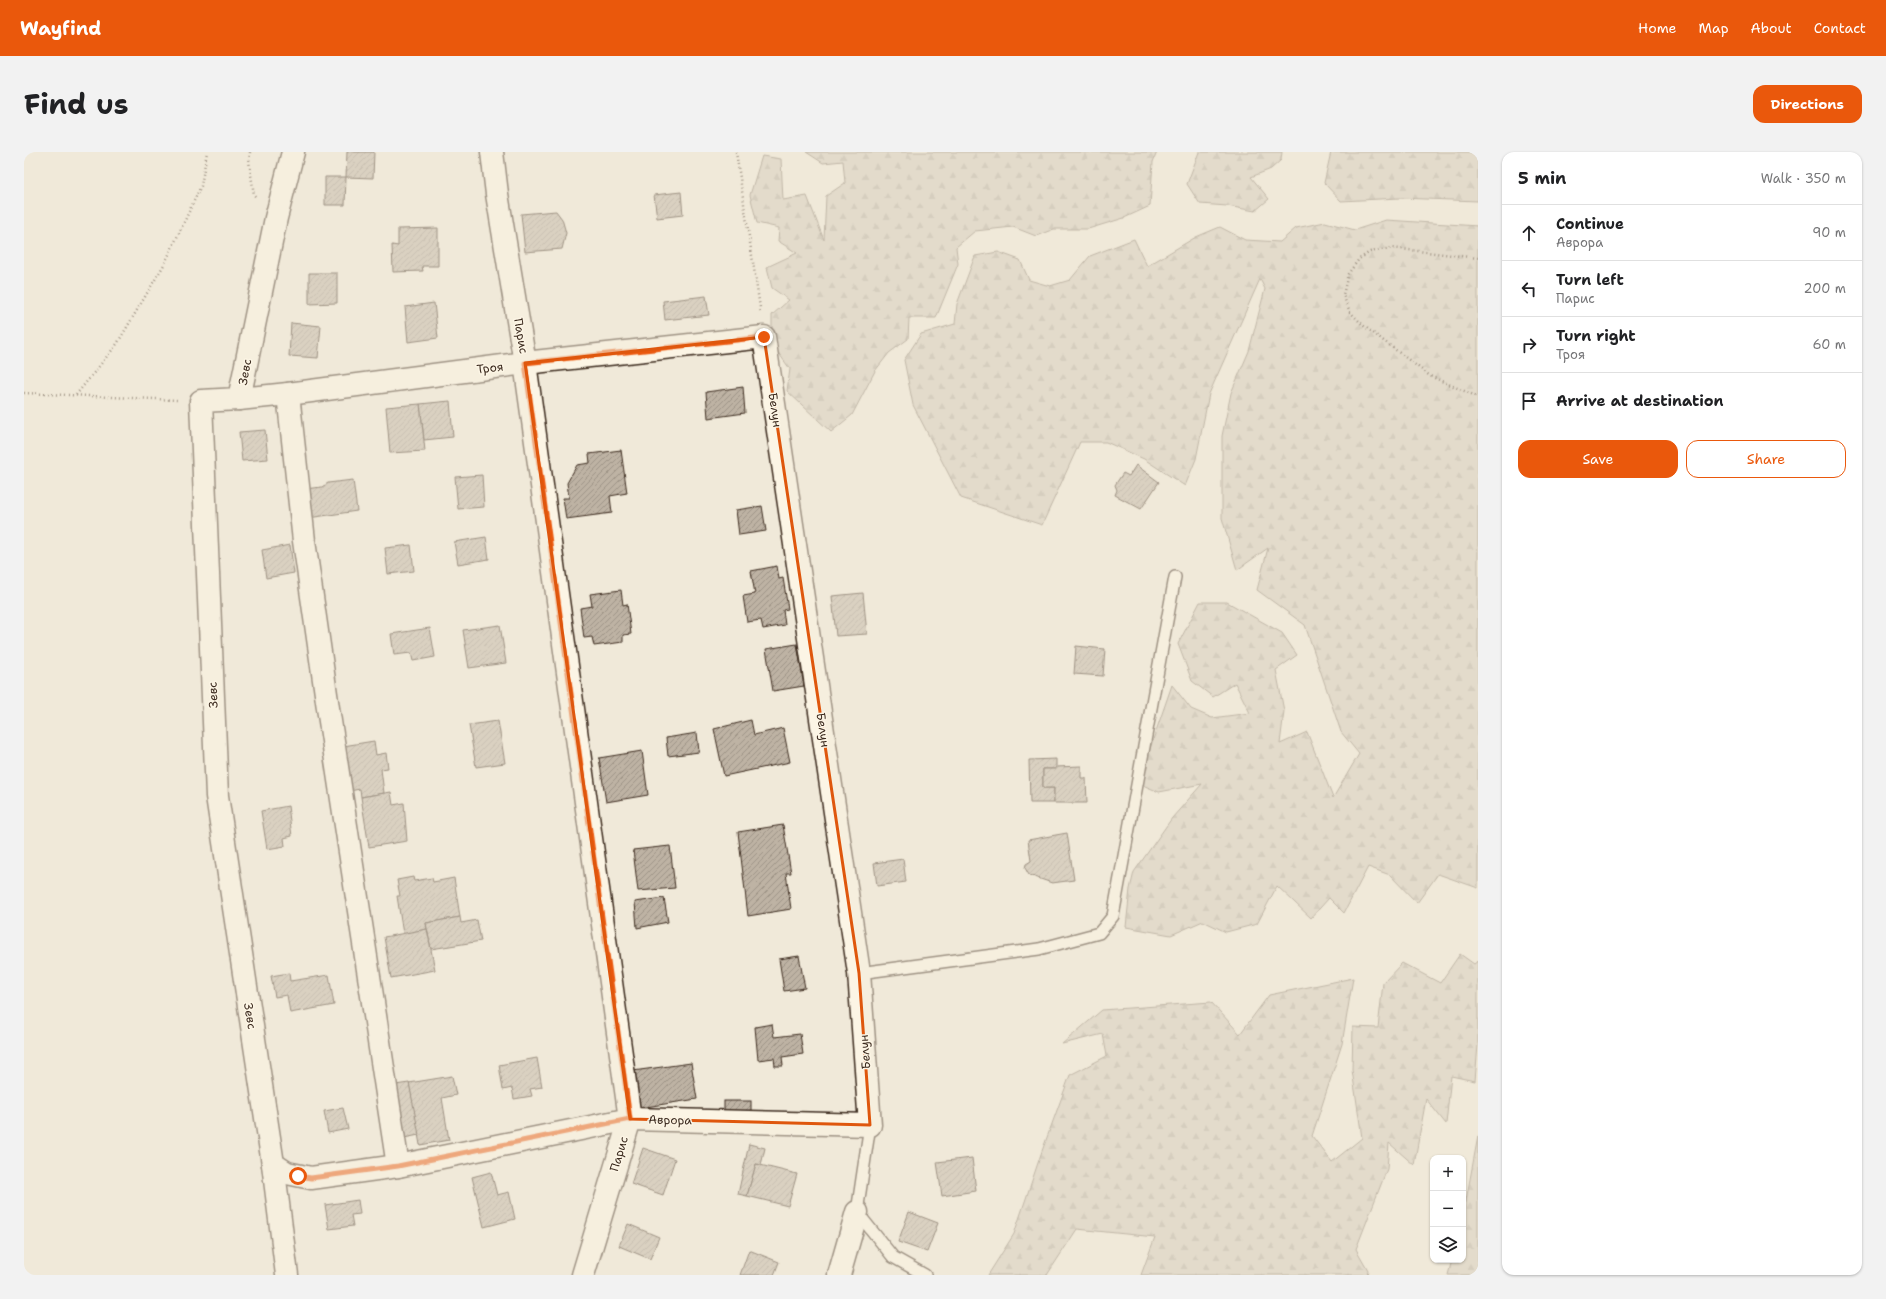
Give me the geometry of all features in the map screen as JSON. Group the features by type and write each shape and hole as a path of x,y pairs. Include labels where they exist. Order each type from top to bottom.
{"street":[{"name":"Зевс","path":"287,1275 273,1164 217,796 201,401 239,399 276,218 293,152"},
{"name":"Парис","path":"492,152 497,194 525,363 630,1119 583,1275"},
{"name":"Троя","path":"239,399 525,363 764,337"},
{"name":"Белун","path":"764,337 859,973 870,1126"},
{"path":"288,394 304,541 398,1166"},
{"name":"Аврора","path":"273,1164 287,1173 311,1178 398,1166 630,1119 870,1126"},
{"path":"839,1275 857,1212"}],"lane":[{"path":"859,973 1039,948 1099,933 1113,916 1175,577"},
{"path":"870,1126 857,1212 892,1257 925,1275"}],"path":[{"path":"76,395 117,344 165,263 201,186 207,152"},
{"path":"250,152 249,161 254,195 276,218"},
{"path":"736,152 764,337"},
{"path":"1478,258 1392,248 1370,252 1359,259 1348,274 1342,295 1350,312 1364,326 1430,376 1478,397"},
{"path":"24,393 201,401"}],"highlighted area":[{"path":"764,337 859,973 870,1125 630,1119 525,363"}],"green space":[{"path":"806,152 1157,152 1153,162 1150,206 1124,218 1088,229 1054,229 1036,236 1013,227 975,231 956,247 958,264 936,318 909,318 908,339 889,353 875,371 852,415 831,432 787,391 790,369 772,344 772,315 789,300 772,288 767,267 797,253 778,241 779,228 757,223 750,195 762,156 781,159 783,200 807,196 824,240 826,196 845,183 843,161 823,163"},
{"path":"1199,152 1282,152 1281,160 1271,169 1251,177 1269,199 1255,211 1227,206 1200,204 1187,184"},
{"path":"1331,152 1478,152 1478,201 1399,198 1341,201 1324,183"},
{"path":"1386,220 1478,226 1478,888 1438,874 1417,903 1390,875 1368,867 1344,913 1329,898 1311,918 1277,886 1257,924 1226,932 1203,921 1171,935 1126,927 1130,889 1134,872 1172,818 1202,784 1159,792 1138,783 1172,685 1191,709 1212,718 1250,713 1235,683 1213,697 1192,681 1178,644 1200,602 1227,602 1282,633 1297,655 1276,670 1284,711 1280,744 1307,732 1333,798 1359,754 1341,732 1305,625 1257,590 1268,548 1237,570 1222,518 1222,436 1231,393 1249,351 1265,289 1260,279 1209,394 1196,459 1185,486 1144,459 1106,442 1080,442 1042,525 961,498 913,405 904,360 921,334 955,324 957,304 975,256 998,252 1020,260 1029,280 1050,286 1070,280 1090,256 1134,239 1147,266 1196,237 1220,227 1245,240 1280,242 1296,228 1325,222 1355,230"},
{"path":"1460,954 1474,964 1478,961 1478,1045 1475,1081 1451,1076 1446,1124 1426,1099 1414,1165 1389,1143 1387,1169 1356,1249 1368,1270 1367,1275 1141,1275 1155,1237 1077,1229 1047,1275 988,1275 1014,1234 1070,1075 1107,1056 1103,1034 1062,1044 1102,1010 1211,1002 1240,1034 1269,995 1353,978 1342,1044 1312,1136 1332,1162 1362,1138 1352,1070 1353,1027 1378,1028 1383,983 1402,963 1440,983"},
{"path":"1478,1136 1478,1275 1448,1275 1451,1263 1466,1263 1466,1201"}],"building":[{"path":"347,152 374,152 373,178 346,177"},
{"path":"325,177 346,177 345,205 325,205"},
{"path":"681,192 683,215 657,218 654,195"},
{"path":"556,211 562,219 566,233 562,249 525,252 521,214"},
{"path":"438,228 438,266 422,266 423,271 393,272 392,245 398,246 398,229"},
{"path":"309,273 337,273 337,303 309,304"},
{"path":"706,296 709,315 665,320 663,301"},
{"path":"434,303 438,338 408,342 405,307"},
{"path":"291,323 321,326 318,358 289,356"},
{"path":"743,387 745,413 708,418 706,392"},
{"path":"450,401 453,437 424,440 420,404"},
{"path":"420,404 425,451 390,453 386,407"},
{"path":"265,430 268,459 242,461 239,432"},
{"path":"621,450 627,493 610,496 612,513 566,519 563,498 569,498 567,483 577,465 590,463 589,454"},
{"path":"1136,465 1159,482 1141,509 1115,495 1117,490 1115,485 1123,473 1129,476"},
{"path":"482,475 484,507 458,509 455,477"},
{"path":"353,480 357,511 308,518 304,489 322,487 328,483"},
{"path":"762,506 766,531 739,535 736,510"},
{"path":"486,537 489,559 458,564 454,542"},
{"path":"290,545 294,573 266,578 262,550"},
{"path":"411,545 414,571 388,574 385,548"},
{"path":"777,566 779,579 783,578 788,609 783,610 785,625 763,629 761,620 747,622 743,596 755,594 751,571"},
{"path":"621,590 623,605 627,604 631,634 623,635 623,642 594,646 592,637 584,638 580,608 592,606 590,594"},
{"path":"863,593 867,634 836,636 832,596"},
{"path":"500,625 506,663 469,668 463,630"},
{"path":"430,628 435,657 413,661 411,653 394,655 391,634"},
{"path":"797,644 804,686 773,691 766,649"},
{"path":"1076,646 1105,649 1103,676 1074,674"},
{"path":"751,720 754,735 783,728 790,762 724,776 714,729"},
{"path":"498,721 505,763 476,767 469,725"},
{"path":"697,733 699,752 668,756 666,738"},
{"path":"374,741 376,755 386,753 388,768 381,769 384,793 361,797 360,789 344,792 337,747"},
{"path":"642,751 648,795 606,802 599,758"},
{"path":"1056,759 1056,769 1043,769 1043,788 1054,788 1054,803 1030,803 1029,760"},
{"path":"1081,766 1081,778 1086,778 1087,803 1054,803 1054,788 1043,788 1043,769"},
{"path":"391,792 393,805 404,803 407,841 369,847 361,797"},
{"path":"288,806 292,836 284,838 285,846 267,849 261,811"},
{"path":"783,825 791,873 786,873 791,909 748,916 738,832"},
{"path":"1067,833 1074,880 1052,883 1029,875 1025,868 1026,864 1031,861 1028,840"},
{"path":"670,846 675,888 638,891 633,850"},
{"path":"903,859 906,882 877,886 874,863"},
{"path":"413,877 414,881 432,878 433,882 454,878 460,917 426,923 427,929 403,934 397,896 400,896 397,880"},
{"path":"664,898 668,922 637,928 635,902"},
{"path":"460,917 461,923 477,920 481,941 431,949 426,923"},
{"path":"427,929 435,970 391,978 384,937"},
{"path":"799,956 805,988 784,991 779,959"},
{"path":"289,973 290,981 329,975 334,1005 290,1013 287,995 275,997 271,976"},
{"path":"772,1024 774,1037 800,1034 803,1054 782,1057 783,1066 775,1066 774,1058 758,1060 755,1027"},
{"path":"537,1058 542,1087 530,1089 532,1096 514,1099 512,1088 503,1090 499,1065"},
{"path":"691,1063 697,1099 639,1108 633,1071"},
{"path":"452,1076 456,1095 442,1098 449,1140 420,1145 409,1083"},
{"path":"409,1083 419,1135 404,1138 395,1085"},
{"path":"724,1101 751,1101 751,1115 724,1115"},
{"path":"343,1108 348,1129 328,1133 324,1111"},
{"path":"749,1144 765,1148 761,1165 756,1164 747,1196 738,1194"},
{"path":"643,1148 675,1159 663,1195 631,1184"},
{"path":"972,1158 976,1191 942,1196 937,1162"},
{"path":"756,1164 797,1174 788,1206 747,1196"},
{"path":"491,1172 497,1195 509,1192 515,1219 484,1227 472,1177"},
{"path":"358,1200 360,1214 351,1215 353,1226 329,1229 325,1205"},
{"path":"909,1212 938,1223 927,1252 898,1242"},
{"path":"628,1224 659,1237 650,1259 619,1246"},
{"path":"749,1250 779,1262 774,1275 740,1275"}],"route":[{"path":"298,1176 311,1178 398,1166 630,1119 525,363 764,337"}]}
